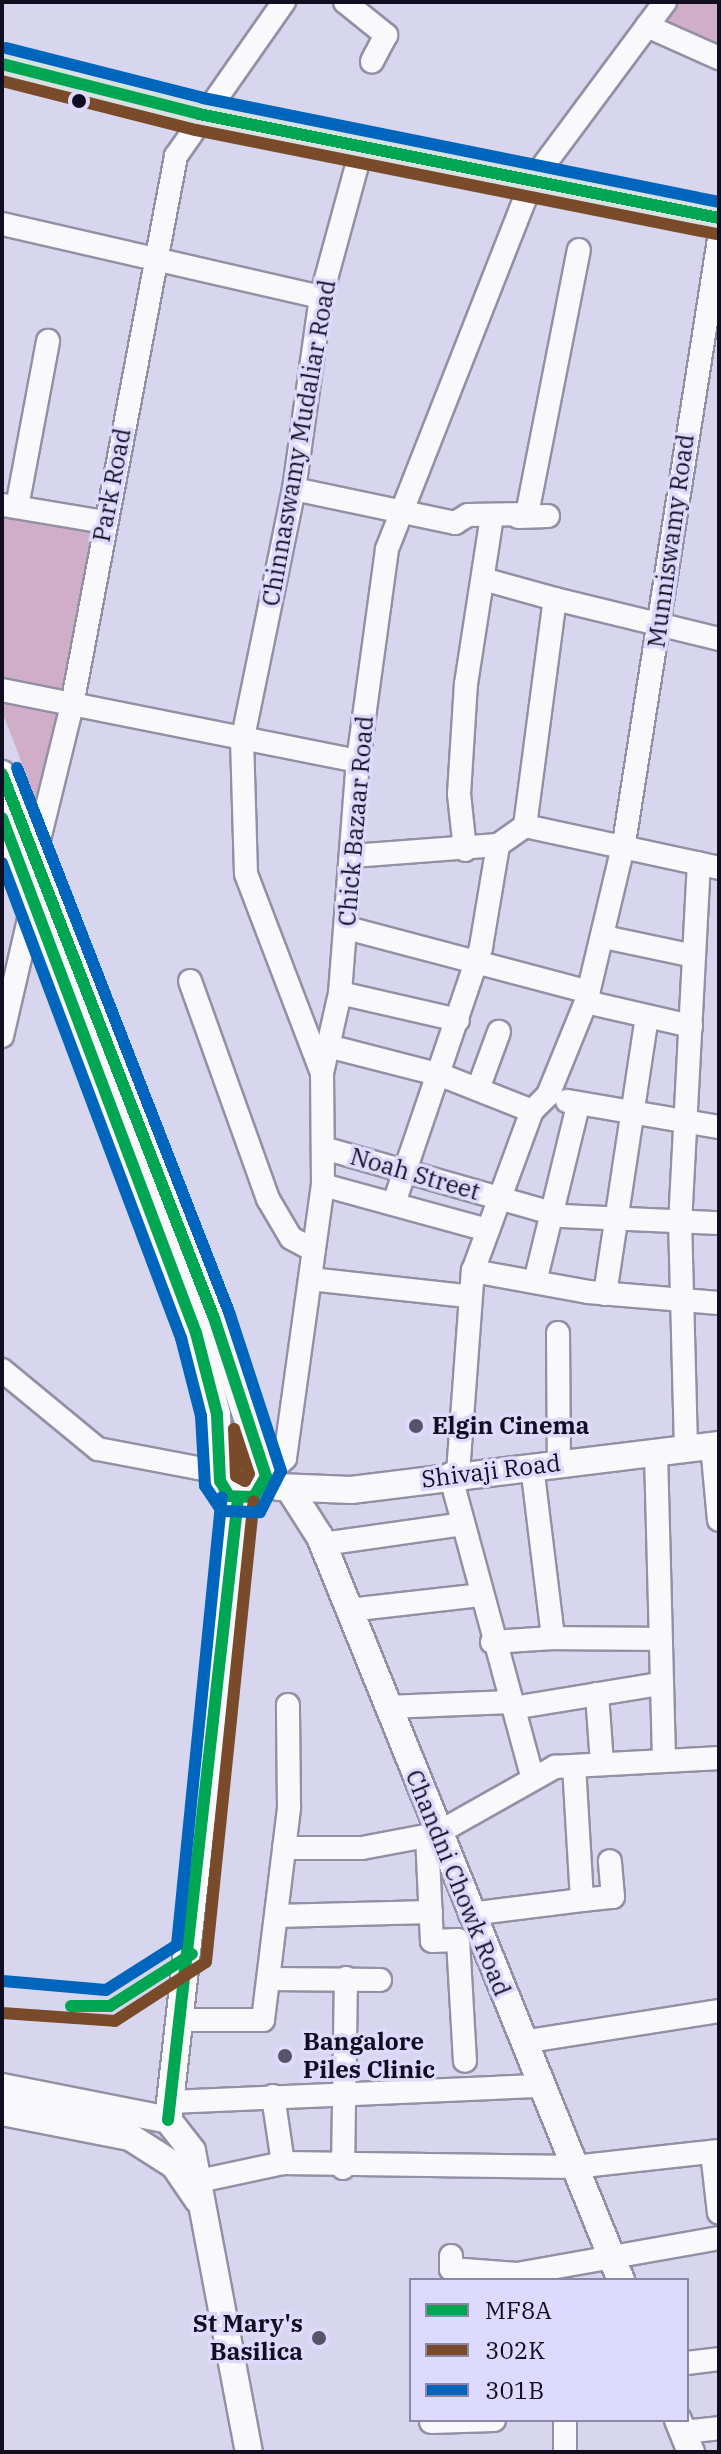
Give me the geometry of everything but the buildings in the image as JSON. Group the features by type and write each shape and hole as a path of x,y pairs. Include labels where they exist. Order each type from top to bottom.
{"main road":[{"path":"2,64 199,114 719,218"}],"street":[{"name":"Park Road","path":"34,860 72,705 176,156 199,114 284,2"},
{"path":"345,2 386,35 372,61"},
{"name":"Chick Bazaar Road","path":"262,1471 285,1458 323,1185 327,1149 322,1073 340,993 358,761 387,549 532,181 665,2"},
{"path":"647,26 719,58"},
{"name":"Chinnaswamy Mudaliar Road","path":"322,1073 246,874 242,742 294,489 321,297 362,147"},
{"path":"2,224 321,297"},
{"name":"Munniswamy Road","path":"533,1779 492,1642 454,1474 467,1296 488,1230 587,997 604,937 624,843 719,239"},
{"path":"518,517 527,514 579,250"},
{"path":"48,341 9,506 105,522"},
{"path":"294,489 400,516 455,523 468,515 548,516"},
{"path":"465,850 459,794 466,684 492,517"},
{"path":"483,579 659,627 719,639"},
{"path":"525,826 555,599"},
{"path":"2,690 242,742 358,761"},
{"path":"2,774 214,1318 262,1471 254,1497 238,1499 223,1490 222,1465 196,1333 34,896 2,818"},
{"path":"352,856 465,850 498,845 525,826 624,843 709,866 694,956 680,1224 681,1303 719,1520"},
{"path":"394,1203 441,1075 476,962 498,845"},
{"path":"2,1036 34,896"},
{"path":"347,928 476,962 647,1016 691,1026"},
{"path":"604,937 694,956"},
{"path":"190,981 268,1199 291,1238 314,1250"},
{"path":"340,993 458,1020"},
{"path":"605,1294 628,1115 647,1016"},
{"path":"478,1089 499,1032"},
{"path":"328,1046 441,1075 478,1089 540,1103 578,1105 686,1125 719,1127"},
{"path":"535,1282 578,1105"},
{"name":"Noah Street","path":"327,1149 406,1169 551,1213 680,1224 719,1223"},
{"path":"323,1185 488,1230"},
{"path":"473,1271 605,1294 681,1303 719,1303"},
{"path":"310,1279 467,1296"},
{"path":"558,1333 559,1463"},
{"path":"2,1370 98,1449 222,1465"},
{"name":"Shivaji Road","path":"222,1465 262,1471 290,1490 351,1490 454,1474 706,1446"},
{"path":"656,1453 664,1761"},
{"path":"532,1466 553,1638"},
{"name":"Chandni Chowk Road","path":"290,1490 323,1544 387,1707 432,1835 470,1914 616,2270"},
{"path":"238,1499 184,2020 169,2111 192,2151 249,2452"},
{"path":"323,1544 463,1524"},
{"path":"349,1610 480,1595"},
{"path":"492,1642 553,1638 659,1639"},
{"path":"387,1707 512,1705 660,1684"},
{"path":"597,1694 602,1764"},
{"path":"184,2020 263,2020 284,1848 288,1705"},
{"path":"284,1848 362,1848 432,1835 533,1779 574,1766 719,1758"},
{"path":"574,1766 582,1900"},
{"path":"432,1835 432,1941 458,1940 465,2061"},
{"path":"470,1914 613,1897 610,1861"},
{"path":"276,1916 431,1912"},
{"path":"343,2168 339,2090 346,1978"},
{"path":"269,1979 380,1980"},
{"path":"523,2042 719,2011"},
{"path":"2,2087 169,2111 339,2090 541,2086"},
{"path":"273,2096 283,2163"},
{"path":"2,2112 130,2137 174,2165 205,2209"},
{"path":"199,2181 283,2163 343,2168 574,2167 716,2151 719,2213"},
{"path":"451,2256 451,2269 517,2274 616,2270 719,2238"},
{"path":"689,2363 719,2359"},
{"path":"565,2422 565,2452"},
{"path":"684,2435 719,2428"}],"shaded area":[{"path":"674,2 719,2 719,47 660,20"},
{"path":"2,514 96,531 61,694 2,681"},
{"path":"2,701 57,711 37,803 2,711"}],"transit line":[{"name":"301B","path":"6,48 203,98 719,202"},
{"name":"MF8A","path":"2,64 199,114 719,218"},
{"name":"302K","path":"2,81 196,130 716,234"},
{"name":"301B","path":"2,863 181,1338 201,1416 205,1486 222,1511 260,1512 281,1471 229,1312 17,768"},
{"name":"MF8A","path":"2,774 214,1318 266,1476 254,1497 229,1496 220,1481 217,1414 196,1333 2,818"},
{"name":"302K","path":"234,1429 249,1474 245,1481 236,1476 234,1429"},
{"name":"301B","path":"3,1981 106,1990 177,1945 222,1497"},
{"name":"MF8A","path":"168,2120 238,1499"},
{"name":"302K","path":"2,2013 115,2021 206,1962 254,1501"},
{"name":"MF8A","path":"71,2006 110,2006 192,1954"}],"place":[{"name":"Elgin Cinema","path":"416,1426"},
{"name":"Bangalore Piles Clinic","path":"285,2056"},
{"name":"St Mary's Basilica","path":"319,2338"}]}
